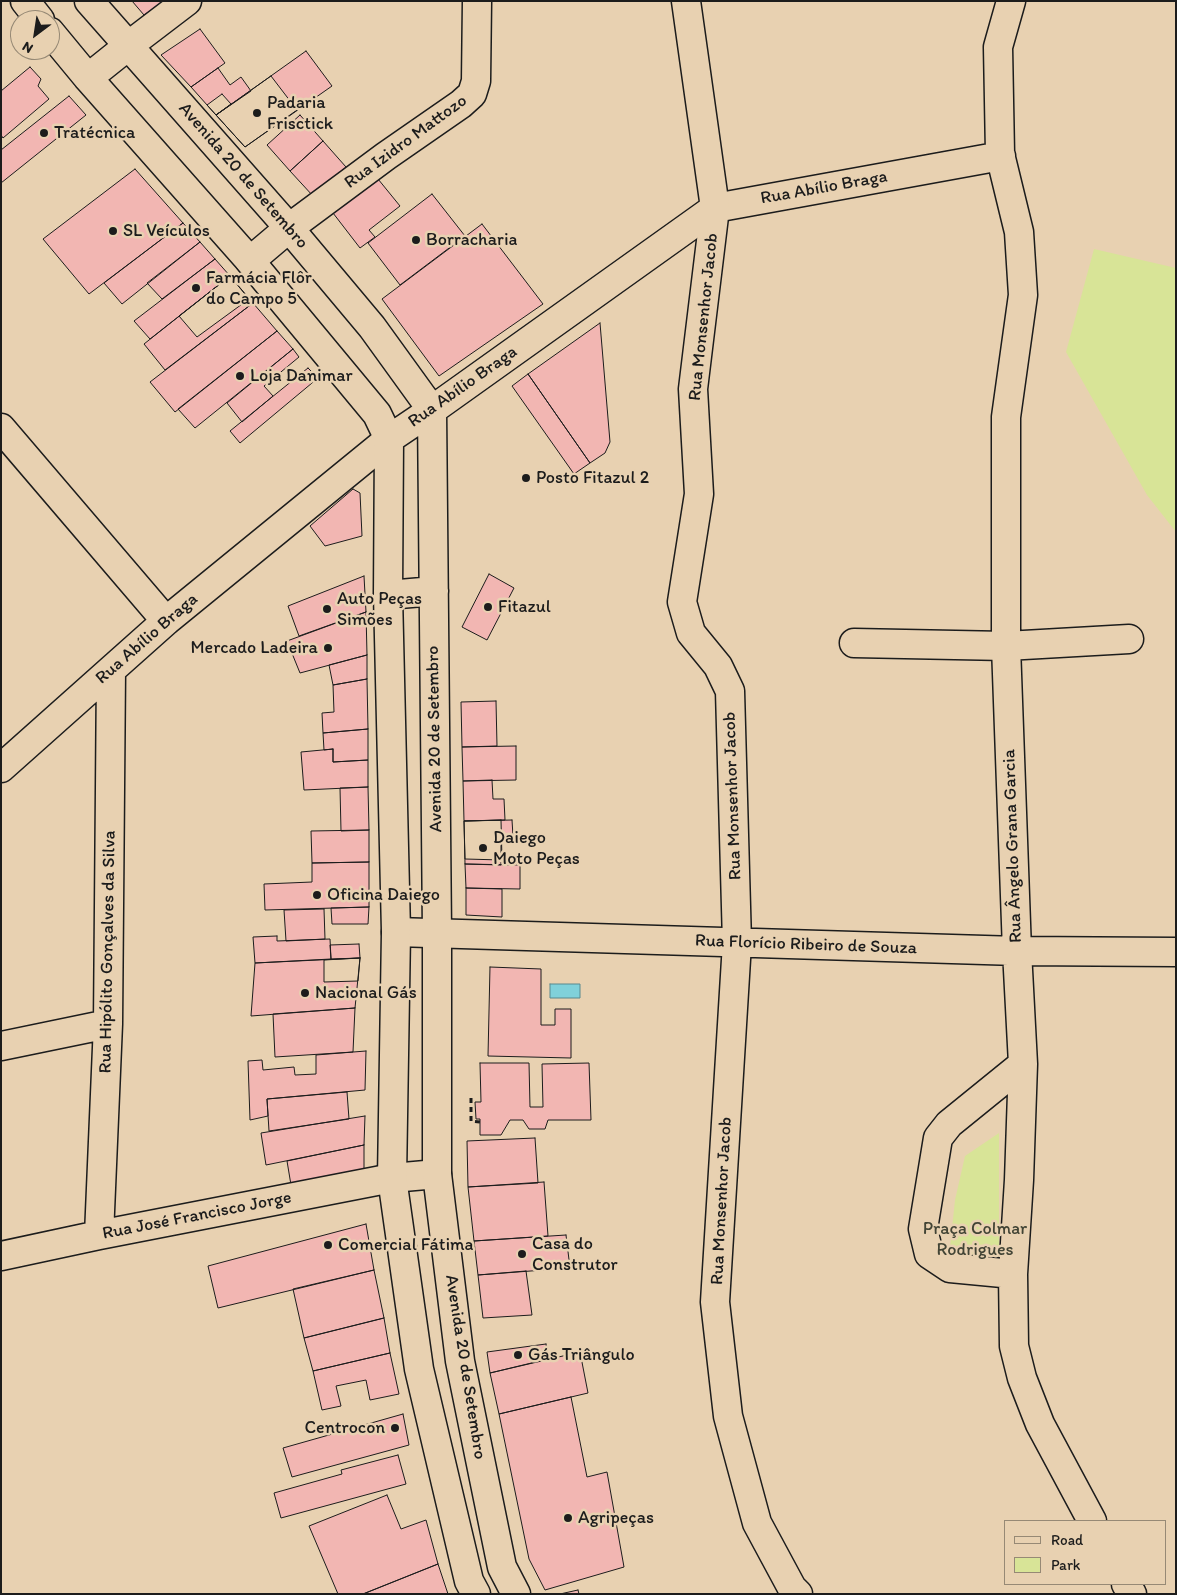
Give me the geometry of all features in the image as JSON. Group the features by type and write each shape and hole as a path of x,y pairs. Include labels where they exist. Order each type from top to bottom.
{"street":[{"name":"Avenida 20 de Setembro","path":"89,1 289,228 372,327 432,410 437,933 436,1174 460,1360 502,1567 516,1594"},
{"path":"88,78 187,1"},
{"name":"Rua Izidro Mattozo","path":"289,228 386,156 461,104 472,94 476,81 477,1"},
{"name":"Rua Monsenhor Jacob","path":"686,1 715,208 693,388 699,494 682,602 691,634 718,666 730,690 737,943 715,1302 728,1416 757,1523 792,1588 798,1594"},
{"name":"Rua Ângelo Grana Garcia","path":"1011,1 998,46 1001,156 1019,232 1023,295 1006,417 1006,646 1023,1064 1019,1180 1013,1274 1014,1346 1022,1378 1040,1424 1091,1520"},
{"path":"60,44 250,261 377,414 389,439 388,595 396,932 392,1178 419,1369 473,1587 502,1567"},
{"name":"Rua Abílio Braga","path":"1,768 166,621 389,439 715,208 1001,156"},
{"path":"250,261 289,228"},
{"path":"1,428 166,621"},
{"path":"388,595 434,591"},
{"path":"854,643 1006,646 1129,639"},
{"name":"Rua Hipólito Gonçalves da Silva","path":"98,1235 108,1024 111,670"},
{"name":"Rua Florício Ribeiro de Souza","path":"396,932 1017,951 1176,952"},
{"path":"1,1046 108,1024"},
{"path":"1013,1274 950,1268 930,1254 923,1229 938,1138 949,1124 1023,1064"},
{"name":"Rua José Francisco Jorge","path":"1,1256 98,1235 392,1178 436,1174"}],"path":[{"path":"471,1098 471,1121 480,1122"}],"green space":[{"path":"1094,249 1176,268 1176,532 1147,495 1066,352"},
{"name":"Praça Colmar Rodrigues","path":"999,1133 999,1264 949,1257 955,1200 965,1156"}],"water":[{"path":"550,984 580,984 580,998 550,998"}],"building":[{"path":"132,1 165,1 144,15"},
{"path":"200,29 225,63 191,87 161,55"},
{"name":"Padaria Frisctick","path":"306,51 332,86 245,147 216,115"},
{"path":"30,67 41,79 38,86 49,99 3,138 1,135 1,91"},
{"path":"218,68 230,85 241,77 251,91 216,115 191,87"},
{"name":"Padaria Frisctick","path":"271,76 297,110 245,147 216,115"},
{"path":"222,94 231,104 216,115 207,105"},
{"name":"Tratécnica","path":"69,96 86,115 1,183 1,150"},
{"path":"300,115 323,141 290,171 267,145"},
{"path":"323,141 346,167 313,196 290,171"},
{"name":"SL Veículos","path":"135,169 183,223 89,294 43,239"},
{"path":"378,179 400,206 369,230 375,237 360,248 333,213"},
{"name":"Borracharia","path":"432,194 465,236 400,285 368,243"},
{"path":"183,223 200,242 122,304 104,283"},
{"path":"482,224 543,304 439,376 382,299"},
{"path":"200,242 215,259 162,299 147,283"},
{"name":"Farmácia Flôr do Campo 5","path":"215,259 230,276 150,339 134,321"},
{"path":"230,276 253,303 165,370 144,344"},
{"path":"230,276 249,299 197,337 179,316"},
{"path":"253,303 277,331 175,412 150,382"},
{"path":"600,323 610,442 605,453 590,463 528,374"},
{"name":"Loja Danimar","path":"277,331 293,349 195,428 178,409"},
{"path":"293,349 299,357 264,386 273,396 242,422 227,403"},
{"path":"308,368 318,378 240,443 230,431"},
{"path":"528,374 590,463 574,474 512,386"},
{"path":"353,489 360,493 362,536 325,546 310,526"},
{"name":"Fitazul","path":"489,574 514,588 487,640 462,627"},
{"name":"Auto Peças Simões","path":"364,576 366,612 299,636 288,606"},
{"name":"Mercado Ladeira","path":"366,612 367,655 300,673 287,641"},
{"path":"367,655 367,679 333,685 329,665"},
{"path":"367,679 368,729 323,733 322,713 334,712 333,685"},
{"path":"496,701 497,746 462,747 461,702"},
{"path":"368,729 368,760 333,762 333,749 324,750 323,733"},
{"path":"516,746 516,780 463,781 462,747"},
{"path":"333,749 333,762 368,760 368,787 304,790 301,752"},
{"path":"492,780 493,799 504,799 505,820 464,821 463,781"},
{"path":"368,787 369,830 341,831 340,788"},
{"name":"Daiego Moto Peças","path":"501,820 502,860 465,859 464,821"},
{"name":"Daiego Moto Peças","path":"512,820 513,836 501,837 501,865 465,864 464,821"},
{"path":"369,830 369,862 312,863 311,831"},
{"name":"Oficina Daiego","path":"369,862 369,907 265,910 264,884 312,882 312,863"},
{"path":"465,864 520,865 520,889 466,888"},
{"path":"466,888 502,889 502,917 466,915"},
{"path":"369,907 368,924 332,924 331,908"},
{"path":"324,909 325,939 286,941 284,910"},
{"path":"277,936 277,941 330,939 331,959 255,963 253,937"},
{"path":"359,944 360,958 331,959 330,945"},
{"name":"Nacional Gás","path":"360,958 355,1008 251,1016 255,963"},
{"path":"360,958 358,981 324,982 324,960"},
{"path":"490,967 541,969 541,1025 555,1025 555,1009 571,1009 571,1058 488,1056"},
{"path":"355,1008 353,1052 275,1057 273,1014"},
{"path":"366,1051 365,1090 267,1099 268,1116 250,1120 248,1061 262,1060 263,1070 294,1067 295,1075 316,1074 316,1055"},
{"path":"480,1063 529,1063 530,1107 543,1107 542,1064 589,1063 591,1120 548,1120 545,1129 529,1129 523,1120 510,1120 501,1135 480,1135 480,1119 476,1119 475,1102 481,1102"},
{"path":"347,1092 349,1119 269,1131 267,1099"},
{"path":"365,1116 364,1145 266,1165 261,1133"},
{"path":"535,1138 538,1183 468,1187 467,1141"},
{"path":"364,1145 364,1177 292,1191 287,1161"},
{"path":"544,1182 548,1236 474,1241 468,1187"},
{"name":"Comercial Fátima","path":"366,1224 374,1270 218,1308 208,1266"},
{"name":"Casa do Construtor","path":"566,1235 570,1268 478,1275 474,1241"},
{"path":"374,1270 384,1318 304,1338 293,1289"},
{"path":"526,1271 532,1315 483,1318 478,1275"},
{"path":"384,1318 390,1353 313,1371 304,1338"},
{"name":"Gás Triângulo","path":"546,1344 548,1359 490,1373 487,1352"},
{"path":"580,1352 588,1393 499,1414 490,1373"},
{"path":"390,1353 399,1394 370,1400 366,1380 336,1386 341,1406 322,1410 313,1371"},
{"name":"Agripeças","path":"571,1397 587,1477 607,1472 624,1567 545,1590 529,1559 499,1414"},
{"path":"403,1414 409,1445 292,1477 283,1448"},
{"path":"398,1455 406,1484 281,1518 274,1493 342,1474 341,1470"},
{"path":"387,1495 401,1529 426,1520 438,1564 363,1594 338,1594 309,1526"},
{"path":"438,1564 448,1594 363,1594"},
{"path":"578,1590 579,1594 560,1594"}],"place":[{"name":"Padaria Frisctick","path":"257,113"},
{"name":"Tratécnica","path":"44,133"},
{"name":"SL Veículos","path":"113,231"},
{"name":"Borracharia","path":"416,240"},
{"name":"Farmácia Flôr do Campo 5","path":"196,288"},
{"name":"Loja Danimar","path":"240,376"},
{"name":"Posto Fitazul 2","path":"526,478"},
{"name":"Fitazul","path":"488,607"},
{"name":"Auto Peças Simões","path":"327,609"},
{"name":"Mercado Ladeira","path":"328,648"},
{"name":"Daiego Moto Peças","path":"483,848"},
{"name":"Oficina Daiego","path":"317,895"},
{"name":"Nacional Gás","path":"305,993"},
{"name":"Comercial Fátima","path":"328,1245"},
{"name":"Casa do Construtor","path":"522,1254"},
{"name":"Gás Triângulo","path":"518,1355"},
{"name":"Centrocon","path":"395,1428"},
{"name":"Agripeças","path":"568,1518"}]}
